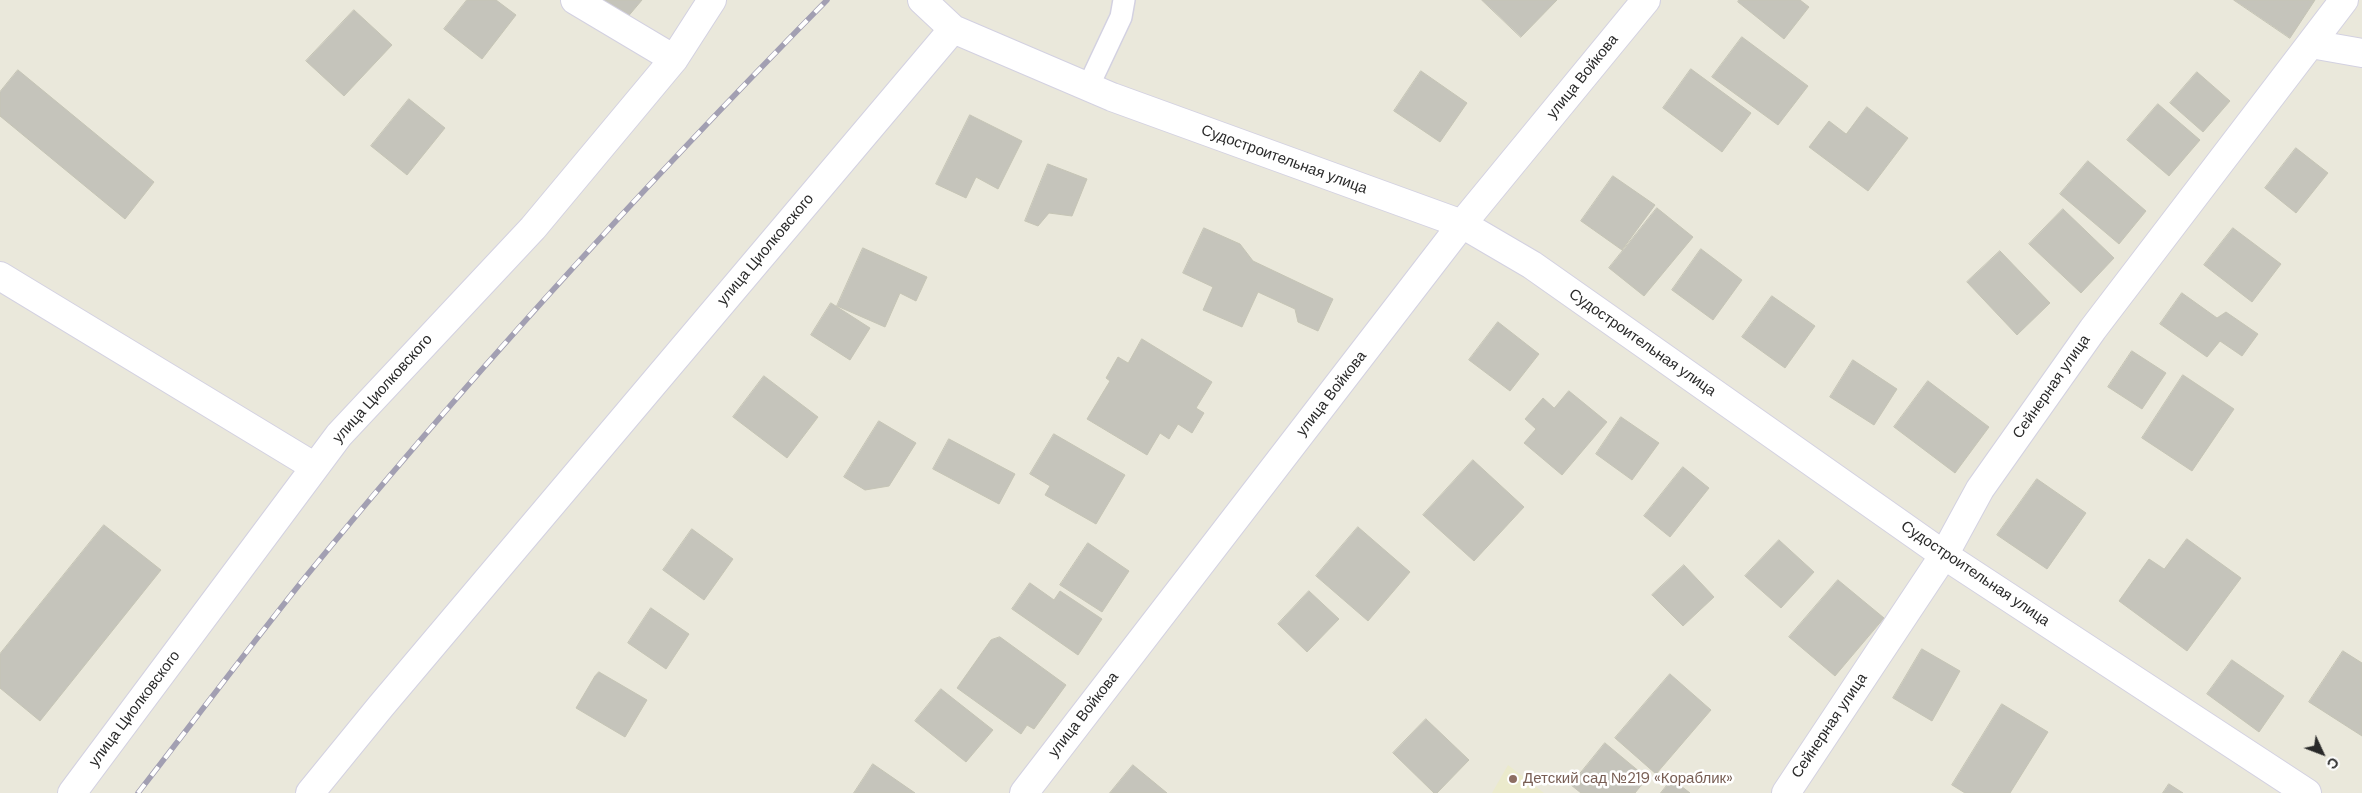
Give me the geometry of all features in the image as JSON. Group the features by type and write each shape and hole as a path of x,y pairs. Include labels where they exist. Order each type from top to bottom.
{"street":[{"path":"575,0 674,59"},
{"name":"улица Циолковского","path":"72,793 339,435 533,228 674,59 712,0"},
{"name":"Судостроительная улица","path":"922,0 953,30 1088,87 1462,224 1532,265 1944,555 2307,793"},
{"name":"улица Войкова","path":"1024,793 1462,224 1646,0"},
{"name":"Сейнерная улица","path":"1786,793 1944,555 1980,489 2093,329 2344,0"},
{"name":"улица Циолковского","path":"310,793 953,30"},
{"path":"2311,44 2362,53"},
{"path":"0,276 315,467"}],"lane":[{"path":"1088,87 1122,17 1124,0"}],"shaded area":[{"name":"Детский сад №219 «Кораблик»","path":"1508,765 1544,793 1492,793"}],"building":[{"path":"467,0 496,0 516,15 482,59 444,29"},
{"path":"591,0 642,0 620,26"},
{"path":"1482,0 1557,0 1521,37"},
{"path":"1739,0 1800,0 1809,7 1784,39 1738,2"},
{"path":"2234,0 2315,0 2290,38"},
{"path":"354,10 392,45 344,96 306,61"},
{"path":"1742,37 1808,86 1778,125 1712,77"},
{"path":"1691,69 1751,113 1722,152 1663,108"},
{"path":"18,70 154,182 125,219 0,116 0,92"},
{"path":"1421,71 1467,103 1440,142 1394,111"},
{"path":"2197,72 2230,101 2203,132 2170,103"},
{"path":"409,99 445,128 407,175 371,146"},
{"path":"2158,104 2200,140 2169,176 2127,140"},
{"path":"1867,107 1908,138 1868,191 1809,147 1829,121 1846,134"},
{"path":"970,115 1022,141 998,189 976,177 966,198 936,184"},
{"path":"2296,148 2328,173 2296,213 2265,188"},
{"path":"2088,161 2146,211 2119,244 2060,194"},
{"path":"1048,164 1087,179 1072,216 1049,213 1038,226 1025,221"},
{"path":"1613,176 1655,205 1622,250 1581,221"},
{"path":"1657,208 1693,237 1644,296 1609,268"},
{"path":"2063,209 2114,258 2081,293 2029,244"},
{"path":"1204,228 1240,244 1253,261 1333,299 1318,331 1298,322 1295,309 1258,292 1242,327 1203,310 1213,287 1183,273"},
{"path":"2233,228 2281,264 2252,302 2204,265"},
{"path":"863,248 927,277 916,301 900,293 885,327 837,306"},
{"path":"1701,249 1742,280 1713,320 1672,290"},
{"path":"2000,251 2050,303 2017,335 1967,282"},
{"path":"2182,293 2217,318 2226,312 2258,334 2242,356 2220,341 2207,357 2160,324"},
{"path":"1772,296 1815,326 1785,368 1742,337"},
{"path":"831,303 870,328 850,360 811,335"},
{"path":"1498,322 1539,354 1510,391 1469,360"},
{"path":"1142,339 1212,382 1196,408 1204,413 1192,433 1178,424 1169,439 1160,433 1147,455 1087,419 1110,381 1106,378 1118,357 1128,363"},
{"path":"2132,351 2166,373 2142,409 2108,387"},
{"path":"1853,360 1897,389 1874,425 1830,397"},
{"path":"2183,375 2234,409 2192,471 2142,438"},
{"path":"764,376 818,417 787,458 733,417"},
{"path":"1928,381 1989,427 1955,473 1894,427"},
{"path":"1569,391 1607,422 1562,475 1524,443 1536,429 1525,419 1543,398 1554,408"},
{"path":"1621,417 1659,443 1632,480 1596,454"},
{"path":"879,421 916,443 889,486 865,490 844,477"},
{"path":"1054,434 1125,475 1096,524 1045,495 1050,486 1030,474"},
{"path":"949,439 1015,474 999,504 933,469"},
{"path":"1473,460 1524,507 1474,561 1423,515"},
{"path":"1683,467 1709,488 1670,537 1644,516"},
{"path":"2037,479 2086,513 2047,569 1997,535"},
{"path":"104,525 161,570 40,721 0,688 0,654"},
{"path":"1358,527 1410,572 1368,621 1316,576"},
{"path":"692,529 733,559 704,600 663,570"},
{"path":"2187,539 2241,578 2187,651 2119,601 2149,559 2164,569"},
{"path":"1779,540 1814,572 1781,608 1745,576"},
{"path":"1088,543 1129,571 1102,612 1060,585"},
{"path":"1684,565 1714,597 1683,626 1652,595"},
{"path":"1838,580 1884,618 1835,676 1789,637"},
{"path":"1030,583 1054,600 1060,591 1102,619 1078,655 1012,609"},
{"path":"1309,591 1339,619 1307,652 1278,624"},
{"path":"651,608 689,634 666,669 628,643"},
{"path":"1000,637 1066,685 1034,729 1027,725 1021,734 957,688 991,640"},
{"path":"1922,649 1960,671 1932,721 1893,698"},
{"path":"2343,651 2362,663 2362,736 2309,702"},
{"path":"2232,660 2284,696 2259,732 2207,694"},
{"path":"599,672 647,700 625,737 576,708"},
{"path":"1670,674 1711,710 1656,774 1615,738"},
{"path":"941,689 993,730 966,762 915,721"},
{"path":"2002,704 2048,732 2010,793 1965,793 1952,785"},
{"path":"1426,719 1469,760 1437,793 1434,793 1393,753"},
{"path":"1605,743 1647,778 1635,793 1581,793 1571,785"},
{"path":"873,764 915,793 854,793"},
{"path":"1133,765 1167,793 1110,793"},
{"path":"1672,779 1690,793 1661,793"},
{"path":"2169,784 2183,793 2163,793"}],"railway":[{"path":"138,793 303,580 429,430 624,212 827,0"}],"place":[{"name":"Детский сад №219 «Кораблик»","path":"1513,779"}]}
